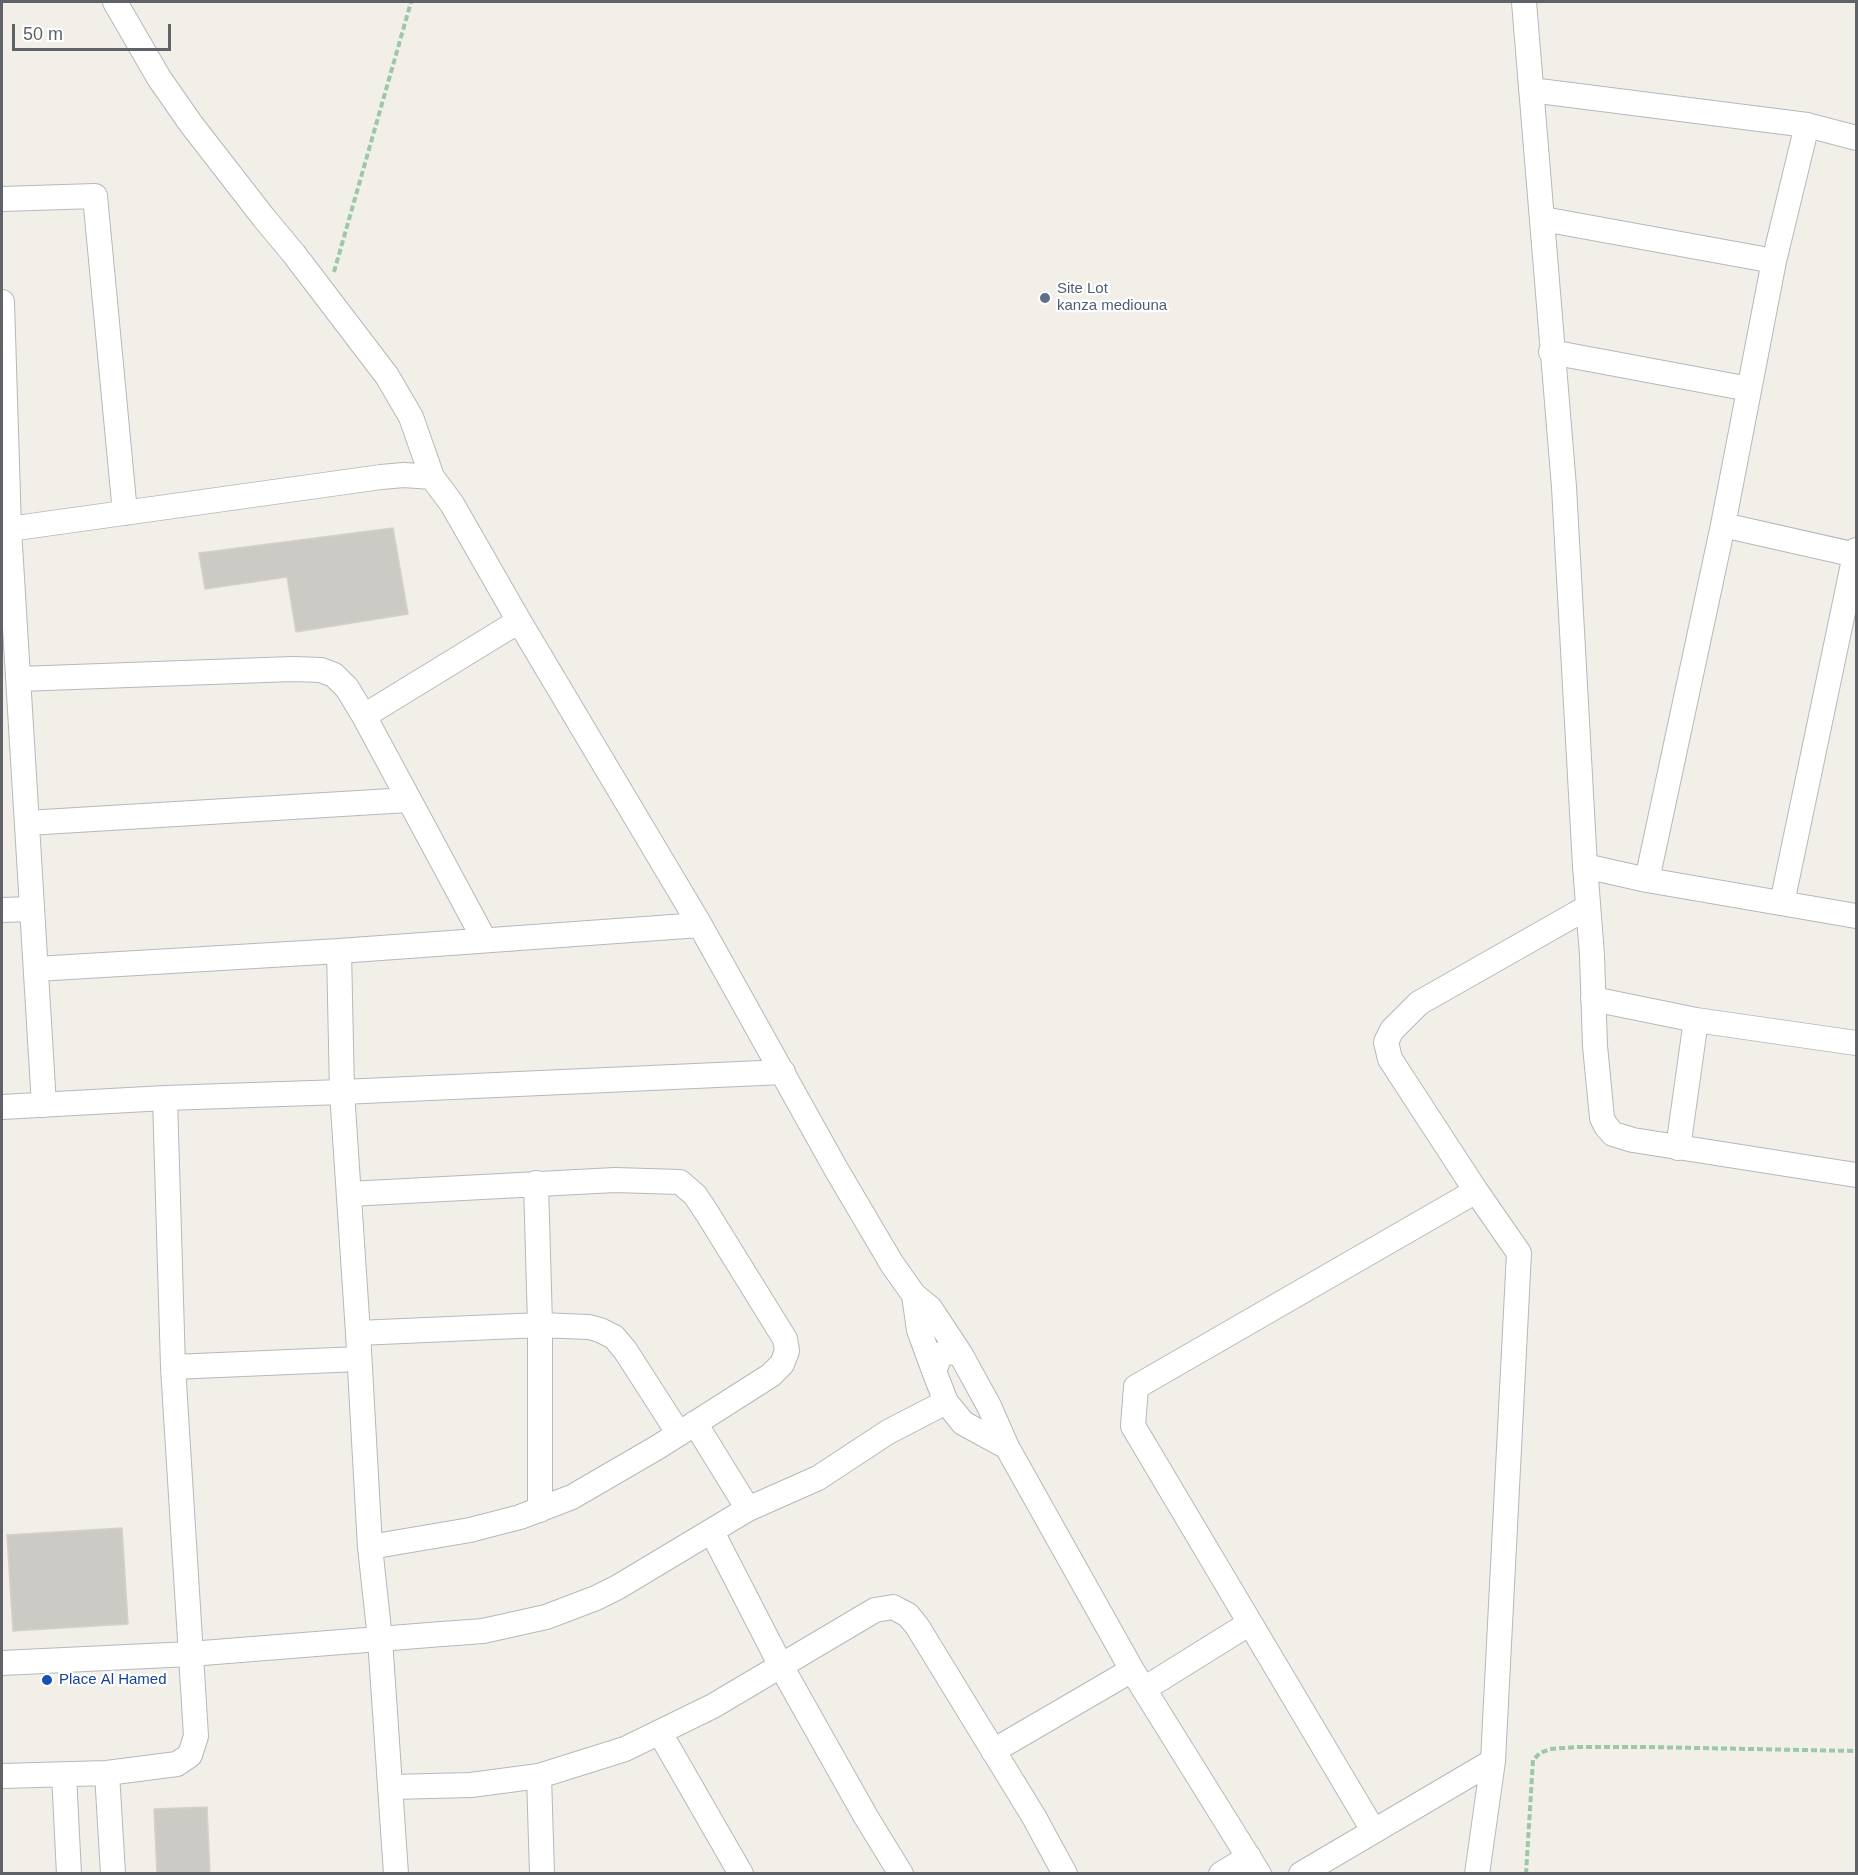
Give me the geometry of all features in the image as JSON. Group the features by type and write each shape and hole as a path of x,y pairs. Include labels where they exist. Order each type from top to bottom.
{"street":[{"path":"114,2 148,60 190,124 368,349 406,408 420,436 432,477 452,504 700,925 892,1264 914,1294 930,1308 961,1355 989,1406 1007,1447 1138,1679 1254,1865 1221,1874"},
{"path":"1524,2 1543,219 1551,352 1564,488 1599,1102 1606,1126 1613,1134 1622,1137 1678,1148 1857,1175"},
{"path":"1531,90 1807,125 1857,138"},
{"path":"1647,880 1723,525 1774,261 1807,125"},
{"path":"2,199 95,196 125,513"},
{"path":"1543,219 1774,261"},
{"path":"2,302 5,529 19,679 11,707 27,823 44,1105"},
{"path":"1551,352 1749,389"},
{"path":"5,529 381,477 405,475 432,477"},
{"path":"1723,525 1856,554 1782,903"},
{"path":"364,716 519,621"},
{"path":"19,679 211,671 321,670 334,675 341,681 364,716 484,939"},
{"path":"27,823 408,800"},
{"path":"1585,866 1647,880 1857,916"},
{"path":"1478,1874 1493,1761 1519,1253 1390,1059 1386,1042 1392,1029 1419,1003 1588,907"},
{"path":"2,910 32,909"},
{"path":"36,969 339,951 700,925"},
{"path":"339,951 342,1092 370,1546 380,1640 396,1874"},
{"path":"1593,999 1696,1020 1857,1043"},
{"path":"1678,1148 1696,1020"},
{"path":"2,1107 783,1072"},
{"path":"2,1776 106,1773 177,1764 190,1755 196,1736 173,1367 165,1098"},
{"path":"349,1194 536,1183 615,1180 676,1181 688,1188 701,1203 785,1339 788,1351 782,1364 771,1375 588,1489 540,1510 470,1530 370,1546"},
{"path":"536,1183 540,1325 540,1510"},
{"path":"1373,1830 1133,1426 1136,1387 1476,1191"},
{"path":"914,1294 919,1330 946,1402 963,1423 1007,1447"},
{"path":"358,1333 540,1325 589,1327 600,1330 614,1337 748,1509"},
{"path":"933,1371 941,1354 952,1352 961,1355"},
{"path":"173,1367 359,1359"},
{"path":"2,1663 190,1654 380,1640 483,1631 546,1617 618,1587 748,1509 818,1478 888,1432 946,1402"},
{"path":"963,1423 974,1425 989,1412 989,1406"},
{"path":"712,1532 781,1666 866,1817 901,1874"},
{"path":"391,1786 471,1785 539,1776 625,1749 713,1706 875,1610 897,1608 908,1615 917,1626 1034,1817 1065,1874"},
{"path":"993,1751 1250,1623"},
{"path":"660,1733 741,1874"},
{"path":"1301,1874 1493,1761"},
{"path":"106,1773 113,1874"},
{"path":"64,1775 69,1874"},
{"path":"539,1776 542,1874"}],"path":[{"path":"327,296 411,2"},
{"path":"1526,1874 1533,1760 1540,1753 1550,1749 1645,1747 1857,1751"}],"building":[{"path":"393,528 408,614 296,632 287,577 205,589 199,553"},
{"path":"122,1528 128,1624 13,1631 7,1535"},
{"path":"207,1807 210,1874 157,1874 154,1809"}],"place":[{"name":"Site Lot kanza mediouna","path":"1045,298"},
{"name":"Place Al Hamed","path":"47,1680"}]}
